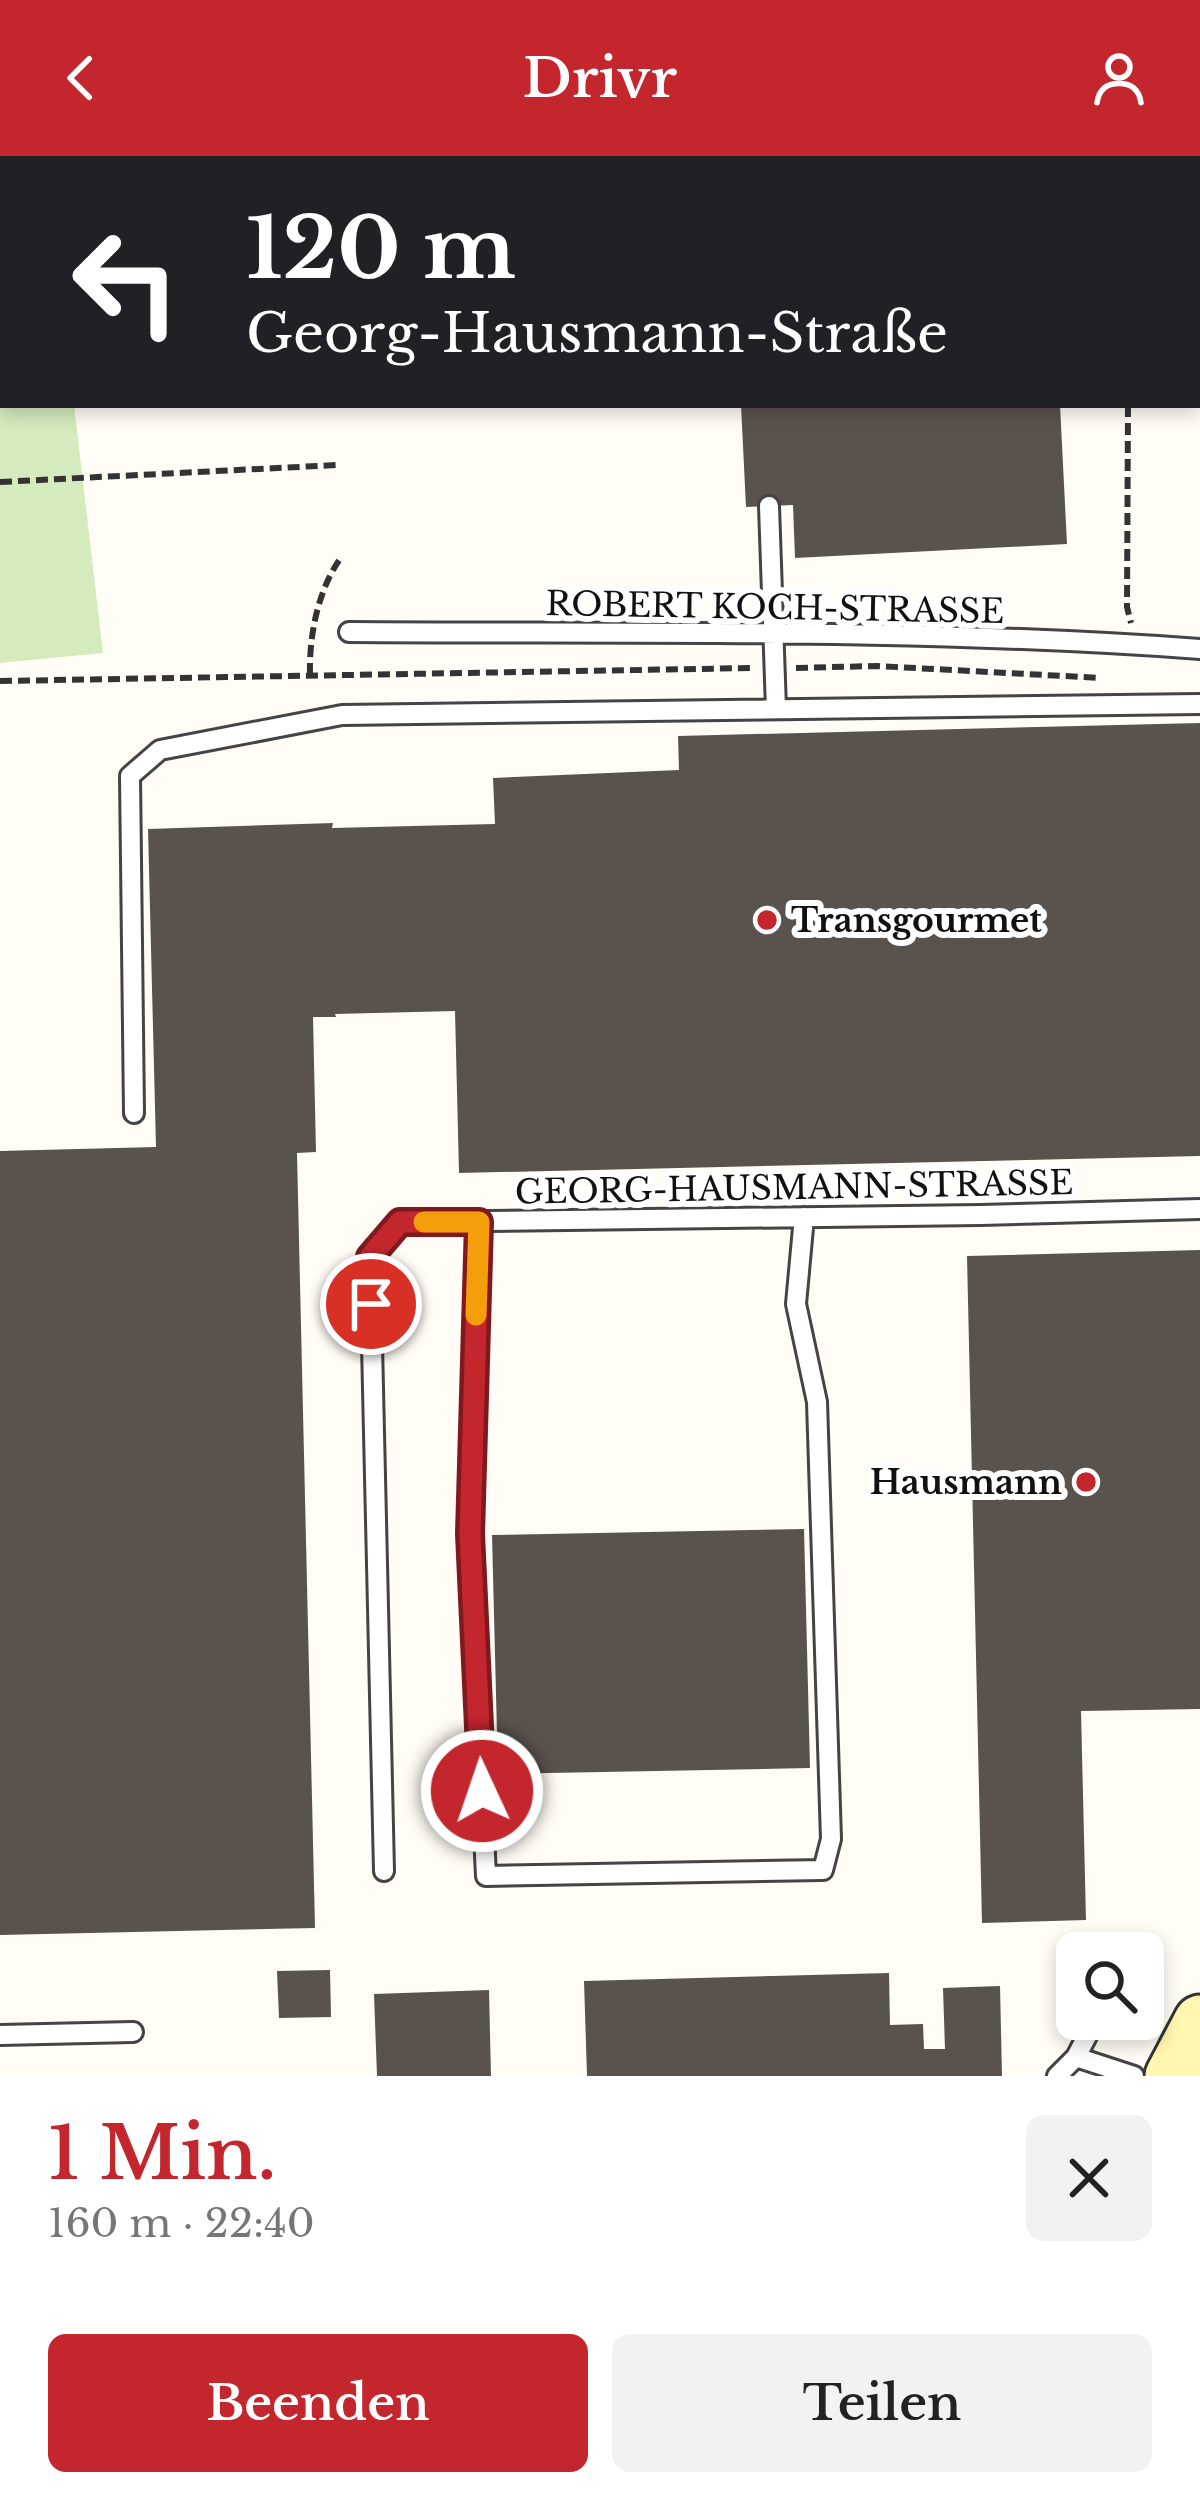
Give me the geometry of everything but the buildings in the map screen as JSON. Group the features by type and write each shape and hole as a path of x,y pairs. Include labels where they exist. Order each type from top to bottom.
{"main road":[{"path":"1171,2076 1200,2021"}],"lane":[{"path":"769,506 776,709"},
{"name":"ROBERT KOCH-STRASSE","path":"349,632 773,635 1200,649"},
{"path":"134,1113 130,776 160,749 342,715 1200,704"},
{"name":"GEORG-HAUSMANN-STRASSE","path":"384,1870 370,1257 400,1222 1200,1209"},
{"path":"479,1222 470,1534 486,1876 823,1870 831,1839 818,1402 796,1304 804,1217"},
{"path":"0,2035 133,2032"},
{"path":"1057,2076 1085,2040"},
{"path":"1076,2056 1134,2076"}],"path":[{"path":"1128,408 1126,607 1136,644"},
{"path":"0,482 337,465"},
{"path":"310,675 316,617 329,574 342,556"},
{"path":"0,681 349,674"}],"green space":[{"path":"0,408 74,408 103,653 0,663"}],"slow traffic":[{"path":"424,1222 479,1222 476,1315"}],"place":[{"name":"Transgourmet","path":"767,920"},
{"name":"Hausmann","path":"1086,1482"}],"route":[{"path":"371,1304 370,1257 400,1222 479,1222 470,1534 482,1791"}]}
